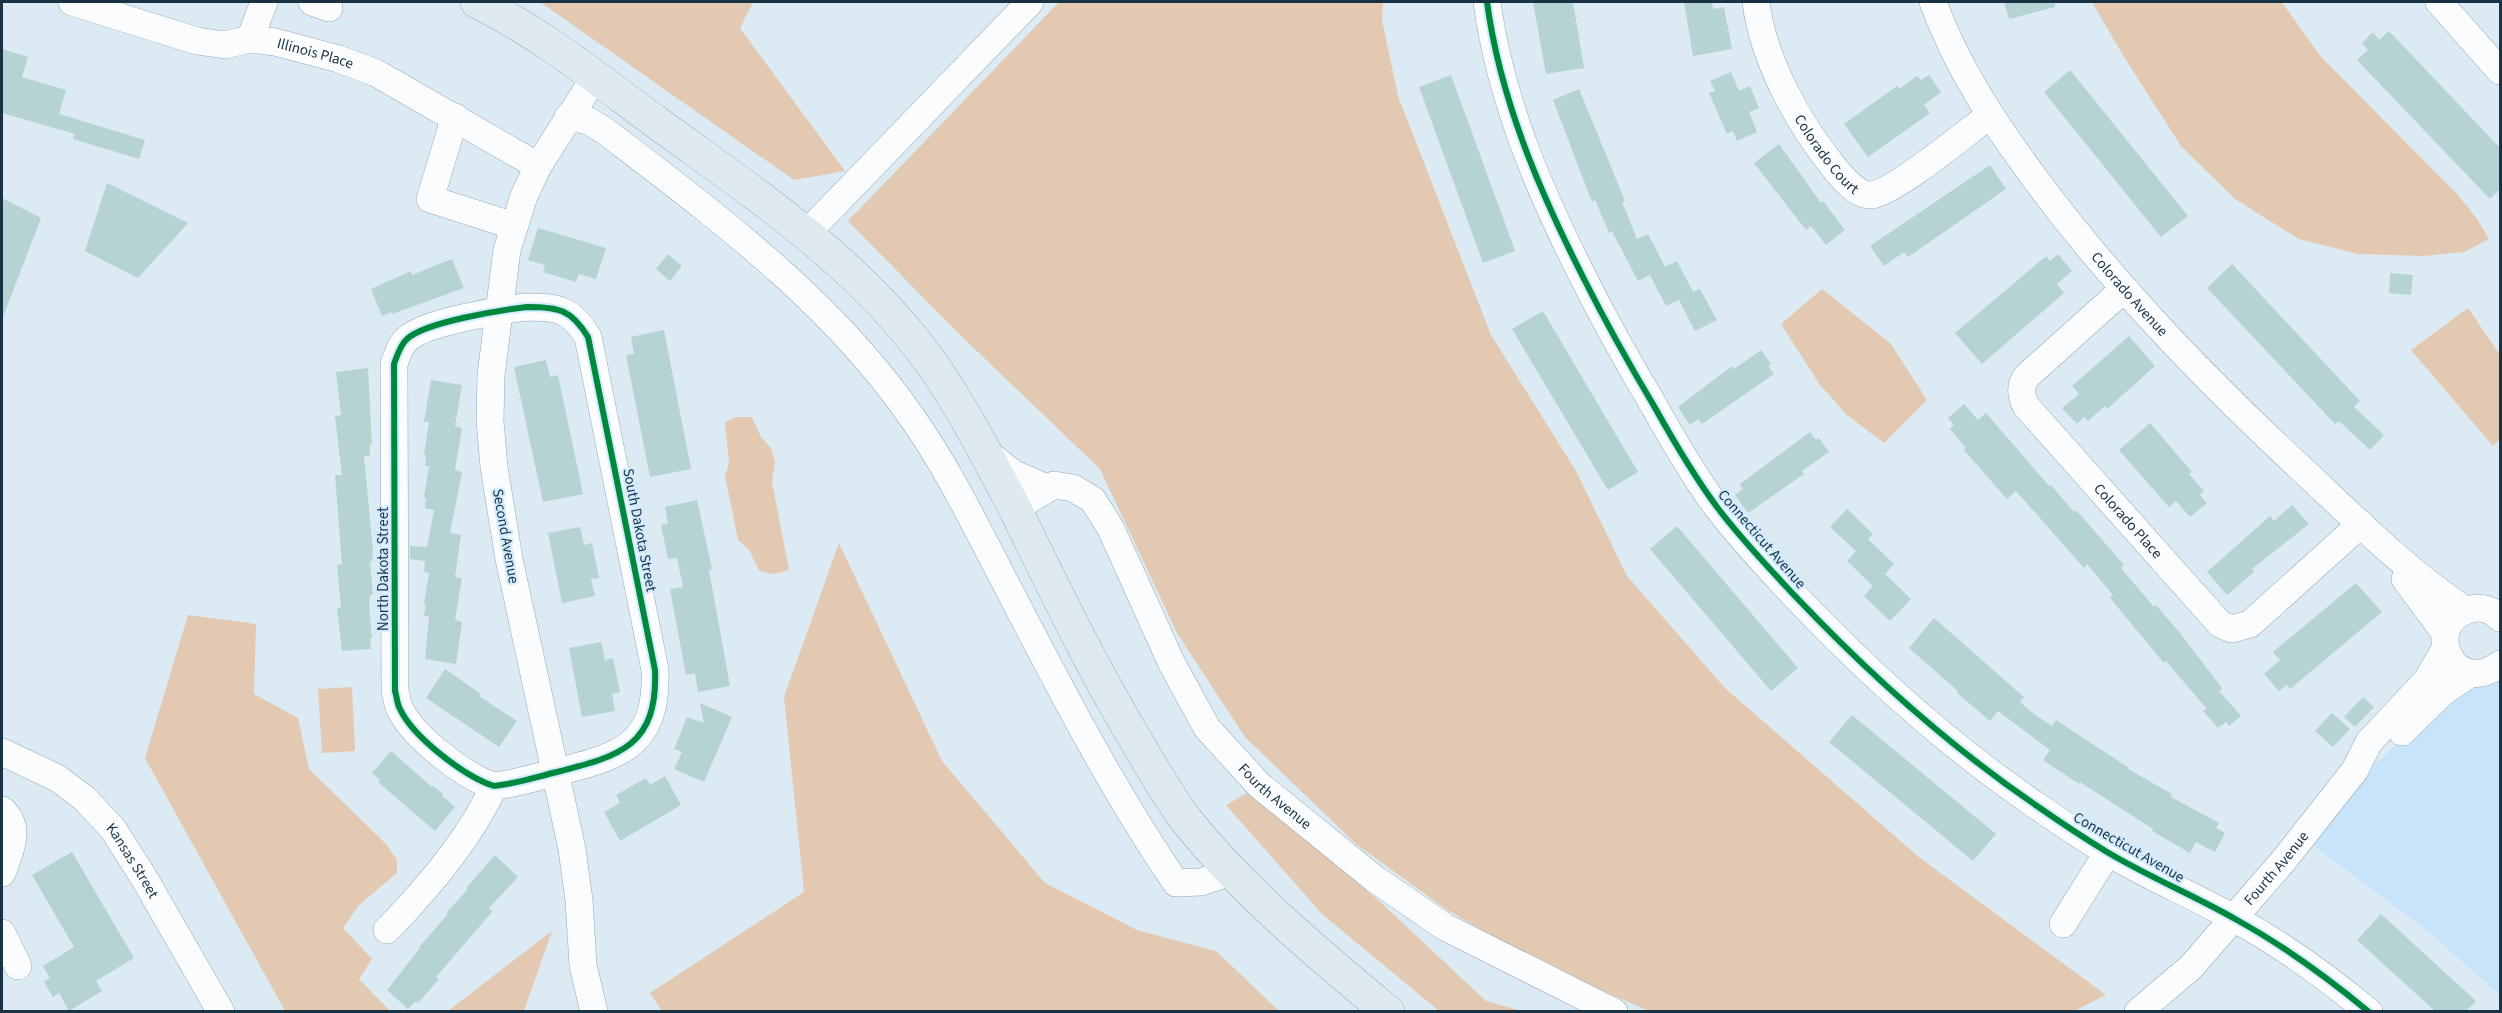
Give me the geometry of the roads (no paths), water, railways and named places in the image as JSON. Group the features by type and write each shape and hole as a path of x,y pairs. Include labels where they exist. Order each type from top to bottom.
{"main road":[{"path":"477,2 533,35 595,77 806,234 851,272 896,318 932,365 986,452 1111,698 1154,771 1186,819 1282,921 1388,1011"}],"street":[{"name":"Illinois Place","path":"72,2 197,41 225,45 250,39 275,42 339,59 376,73 538,166"},
{"path":"250,39 264,2"},
{"path":"806,234 1030,2"},
{"name":"Connecticut Avenue","path":"1487,2 1501,77 1513,115 1568,247 1629,364 1690,469 1718,509 1750,547 1825,628 1938,731 2036,805 2108,852 2235,919 2298,958 2369,1011"},
{"name":"Colorado Court","path":"1756,2 1770,54 1794,108 1829,160 1858,192 1870,195 1891,188 1990,115"},
{"name":"Colorado Avenue","path":"1933,2 1959,64 1990,115 2062,215 2173,343 2224,395 2380,543 2428,584 2488,610"},
{"path":"2439,2 2500,70"},
{"name":"Second Avenue","path":"594,1011 582,965 576,876 557,772 513,582 494,467 490,421 498,310 507,250 514,226 538,166 595,77"},
{"path":"455,117 430,199 514,226"},
{"path":"568,117 589,121 605,131 710,211 830,319 866,358 915,420 954,487 1056,681 1155,853 1176,883 1201,882 1234,872"},
{"name":"Colorado Place","path":"2124,288 2027,376 2021,389 2022,398 2026,406 2220,624 2232,629 2250,624 2361,524"},
{"name":"South Dakota Street","path":"498,310 527,307 561,309 579,322 588,337 655,670 654,708 636,740 623,752 599,762 557,772"},
{"name":"North Dakota Street","path":"494,786 477,780 460,769 408,723 398,707 395,691 393,384 394,364 407,339 421,331 498,310"},
{"name":"Fourth Avenue","path":"986,452 1014,474 1047,488 1064,485 1083,493 1093,501 1110,529 1172,664 1207,728 1259,785 1375,879 1445,927 1614,1011"},
{"path":"1014,508 1047,488"},
{"name":"Colorado Avenue","path":"2380,543 2445,641 2454,664 2471,673"},
{"name":"Fourth Avenue","path":"2138,1011 2191,967 2284,861 2355,770 2369,742 2427,680 2445,641 2449,624 2488,610"},
{"name":"Fourth Avenue","path":"2355,770 2380,753 2444,692 2471,673 2491,670 2500,664"},
{"name":"Kansas Street","path":"5,761 57,778 84,798 113,829 221,1011"},
{"path":"387,930 454,850 494,786 557,772"},
{"path":"2,810 8,816 14,831 9,856 2,873"},
{"path":"2063,924 2108,852"},
{"path":"2,933 18,966"}]}
